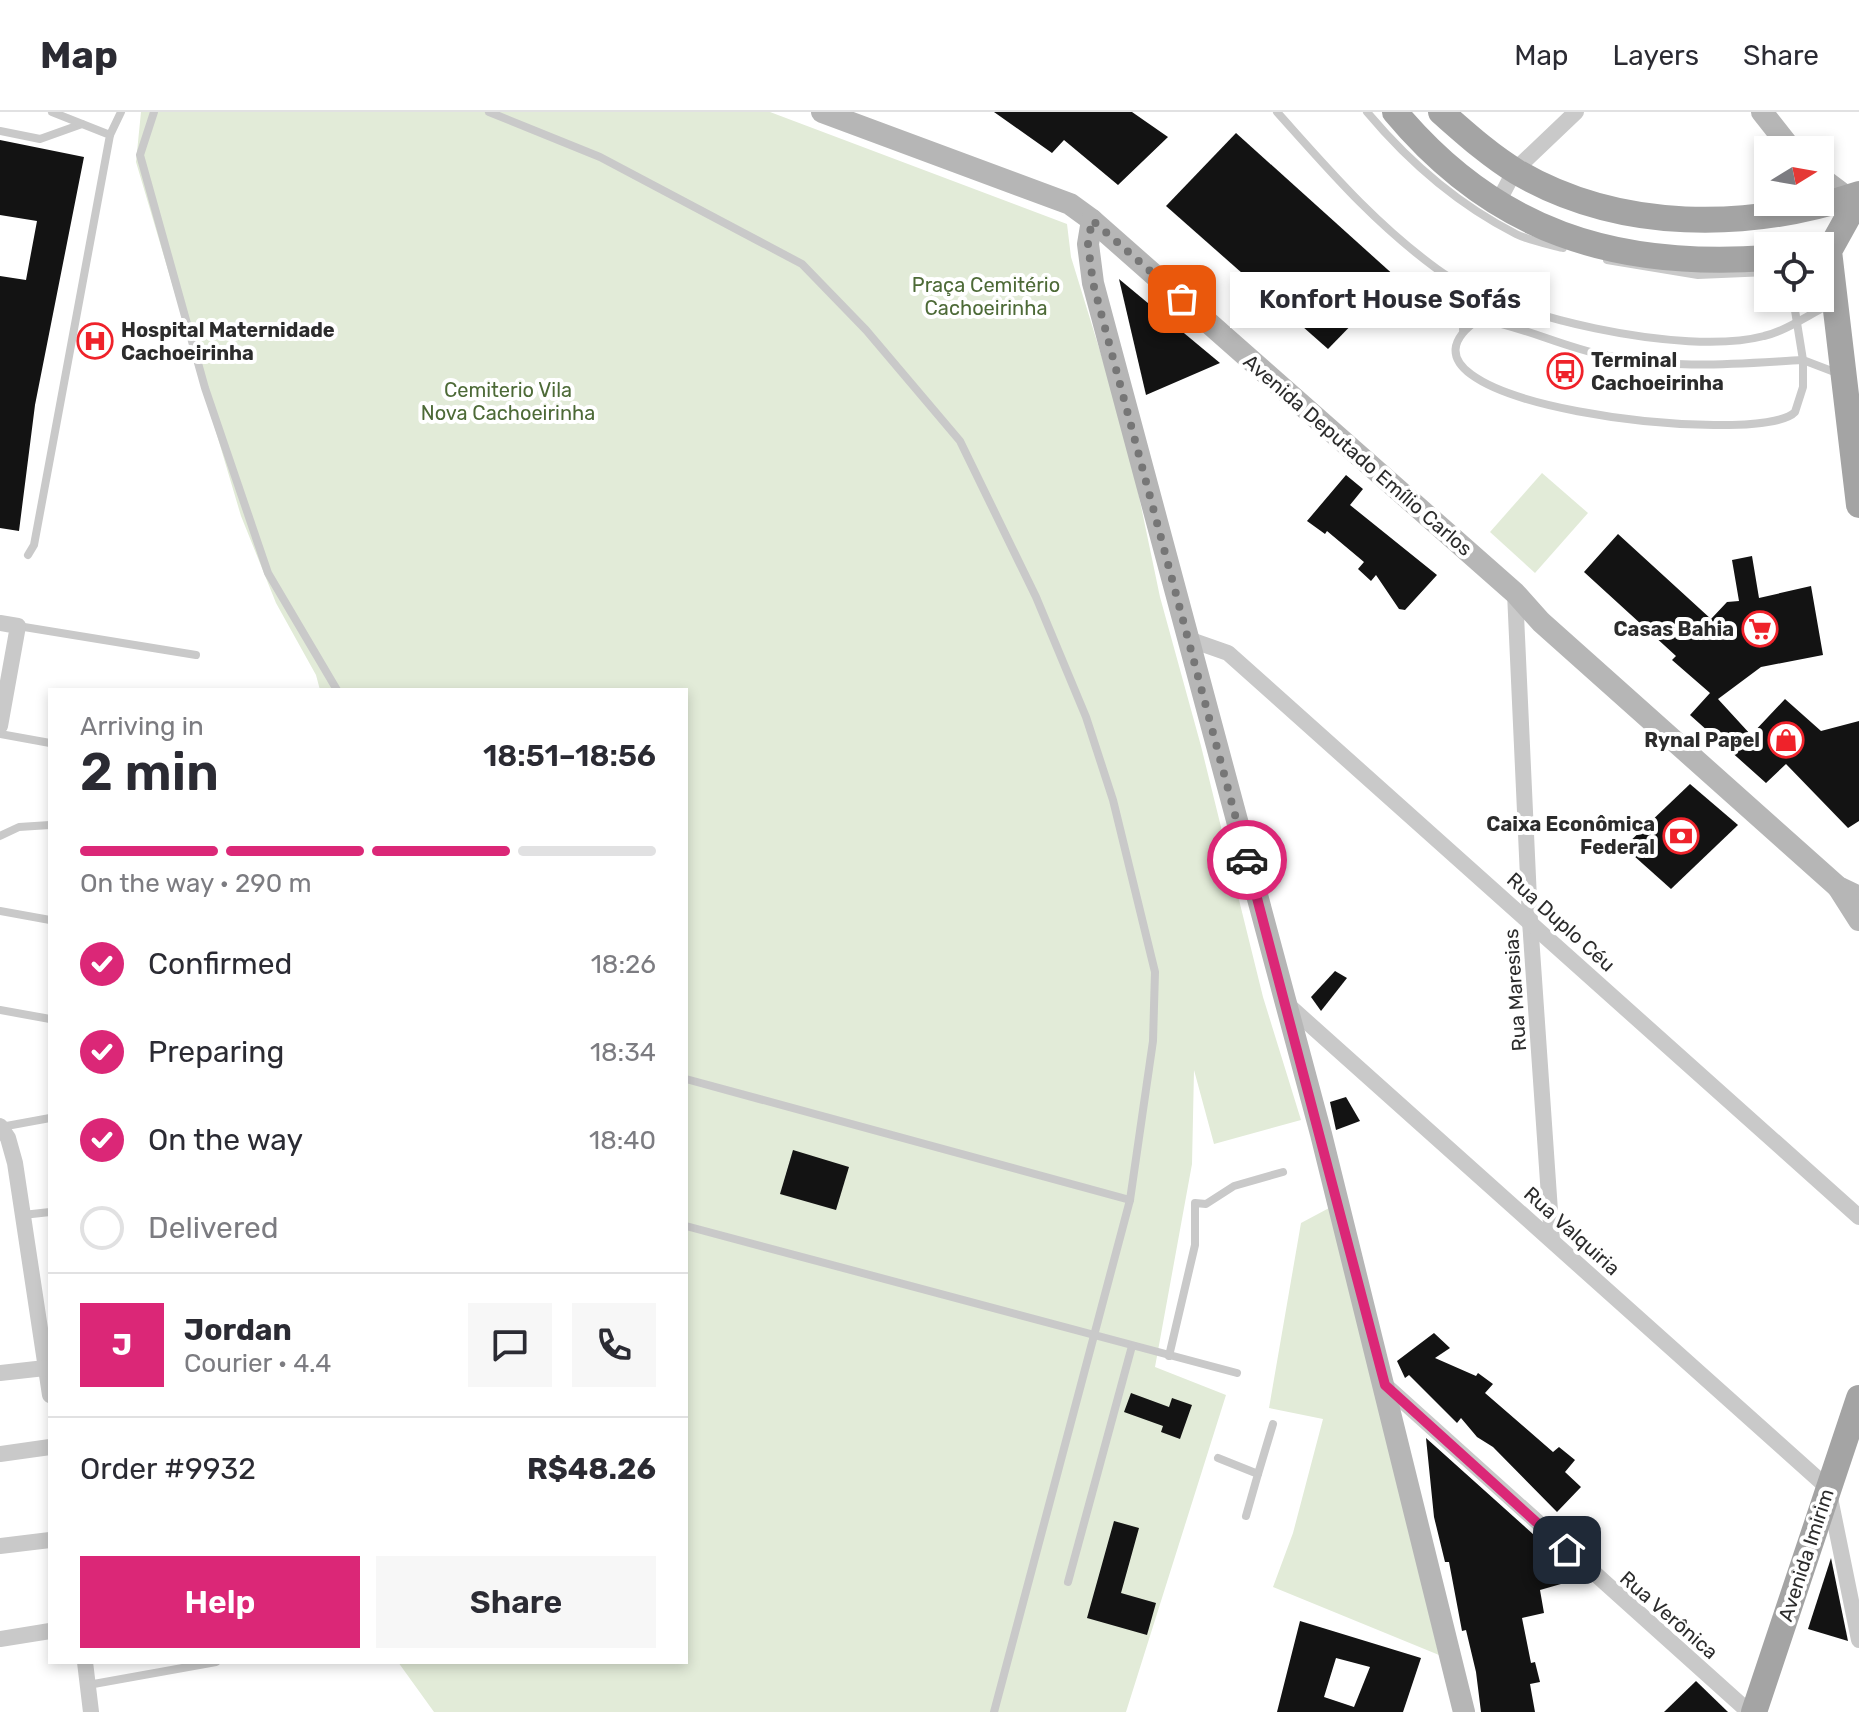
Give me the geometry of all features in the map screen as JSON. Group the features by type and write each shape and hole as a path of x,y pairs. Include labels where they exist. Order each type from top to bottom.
{"main road":[{"path":"1395,112 1435,157 1497,204 1580,241 1651,259 1754,258"},
{"path":"1441,112 1479,146 1515,170 1586,201 1657,218 1701,221 1754,212"},
{"path":"1834,200 1855,197"},
{"path":"1834,236 1855,197"},
{"path":"1834,250 1859,244"},
{"path":"1834,311 1859,505"},
{"name":"Avenida Imirim","path":"1752,1712 1859,1398"}],"street":[{"name":"Avenida Deputado Emílio Carlos","path":"822,112 1070,204 1092,220 1515,593 1541,622 1859,897"},
{"path":"1497,204 1515,170 1576,112"},
{"path":"1762,112 1779,136"},
{"path":"1834,185 1855,197"},
{"path":"1092,220 1088,244 1093,283 1288,1005 1464,1712"},
{"name":"Rua Maresias","path":"1515,593 1530,921 1552,1240"},
{"path":"0,623 18,626 5,670 0,726"},
{"name":"Rua Duplo Céu","path":"1191,640 1228,653 1859,1217"},
{"name":"Avenida Deputado Emílio Carlos","path":"1848,888 1850,912 1859,920"},
{"name":"Rua Valquiria","path":"1288,1005 1828,1488"},
{"path":"0,1126 8,1138 15,1163 43,1304 48,1384"},
{"path":"0,1373 45,1368"},
{"name":"Rua Verônica","path":"1385,1385 1752,1712"},
{"path":"0,1454 48,1447"},
{"path":"1828,1488 1859,1640"},
{"path":"0,1546 48,1540"},
{"path":"1805,1558 1829,1555 1842,1560"},
{"path":"0,1639 48,1631"},
{"path":"85,1664 91,1712"}],"lane":[{"path":"52,112 110,135"},
{"path":"28,555 34,545 110,135 121,112"},
{"path":"154,112 140,155 205,388 268,573 336,688"},
{"path":"489,112 600,157 802,264 866,330 960,441 1036,597 1086,717 1113,800 1155,972 1153,1041 1130,1200 994,1712"},
{"path":"1277,112 1368,214 1440,271 1466,284 1601,332 1655,338 1761,337 1813,312"},
{"path":"1367,112 1398,149 1460,199 1518,235 1573,251"},
{"path":"0,131 40,139 82,124"},
{"path":"1601,258 1628,266 1698,275 1754,273"},
{"path":"1466,284 1458,352 1463,369 1476,380 1508,394 1571,411 1696,425 1790,419 1803,387 1803,360 1795,312"},
{"path":"1463,330 1479,319 1584,350 1681,366 1737,367 1803,360 1842,375"},
{"path":"18,626 196,655"},
{"path":"0,734 48,743"},
{"path":"0,836 27,826 48,825"},
{"path":"0,911 48,920"},
{"path":"0,1010 48,1019"},
{"path":"688,1080 1130,1200"},
{"path":"0,1126 48,1118"},
{"path":"1169,1356 1195,1245 1195,1203 1206,1204 1234,1186 1283,1172"},
{"path":"23,1215 48,1212"},
{"path":"688,1227 1237,1373"},
{"path":"1068,1582 1132,1346"},
{"path":"1246,1516 1273,1424"},
{"path":"1218,1458 1258,1474"},
{"path":"88,1685 205,1664"}],"green space":[{"name":"Cemiterio Vila Nova Cachoeirinha","path":"141,112 770,112 1067,224 1071,257 1127,439 1160,597 1201,746 1263,997 1301,1120 1214,1144 1194,1070 1192,1164 1155,1367 1226,1395 1126,1712 434,1712 399,1664 688,1664 688,688 319,688 316,675 276,603 241,516 136,162"},
{"path":"1542,473 1588,513 1535,573 1490,532"},
{"path":"1331,1207 1439,1655 1273,1587 1293,1533 1323,1419 1269,1408 1301,1223"}],"building":[{"path":"994,112 1132,112 1168,137 1118,185 1064,140 1052,153"},
{"path":"1236,133 1397,278 1328,349 1166,206"},
{"path":"0,140 84,157 35,405 19,531 0,528 0,276 26,280 37,221 0,215"},
{"path":"1119,279 1220,363 1146,395"},
{"path":"1346,475 1363,489 1350,505 1437,575 1405,610 1399,609 1376,575 1371,581 1358,569 1364,562 1327,531 1325,534 1307,521"},
{"path":"1618,534 1711,619 1727,602 1739,601 1732,560 1752,556 1759,598 1811,586 1823,655 1761,667 1718,699 1751,735 1785,699 1821,731 1859,721 1859,821 1848,828 1786,764 1766,783 1690,715 1710,693 1672,660 1676,656 1584,572"},
{"name":"Caixa Econômica Federal","path":"1690,784 1738,825 1671,889 1624,847"},
{"path":"1335,971 1347,978 1321,1011 1311,997"},
{"path":"1346,1097 1360,1121 1336,1130 1330,1102"},
{"path":"793,1150 849,1167 836,1210 780,1194"},
{"path":"1434,1333 1450,1348 1435,1358 1476,1376 1478,1373 1493,1384 1485,1393 1553,1452 1559,1447 1575,1460 1565,1472 1581,1487 1557,1512 1461,1418 1457,1423 1409,1375 1405,1378 1397,1361"},
{"path":"1131,1393 1169,1407 1172,1398 1192,1405 1180,1439 1161,1432 1163,1426 1124,1412"},
{"path":"1426,1438 1582,1578 1540,1590 1544,1613 1522,1618 1531,1663 1535,1662 1540,1682 1530,1684 1535,1712 1481,1712 1466,1630 1462,1631 1449,1562 1445,1562 1434,1517"},
{"path":"1114,1521 1139,1528 1121,1593 1156,1603 1147,1635 1087,1618"},
{"path":"1831,1558 1848,1641 1808,1629"},
{"path":"1300,1621 1421,1658 1403,1712 1277,1712","holes":["1336,1658 1370,1667 1354,1707 1324,1697"]},
{"path":"1696,1681 1728,1712 1664,1712"}],"way so far":[{"path":"1182,299 1092,220 1088,244 1093,283 1191,640 1247,860"}],"place":[{"name":"Konfort House Sofás","path":"1182,299"},
{"name":"Hospital Maternidade Cachoeirinha","path":"95,341"},
{"name":"Terminal Cachoeirinha","path":"1565,371"},
{"name":"Casas Bahia","path":"1760,629"},
{"name":"Rynal Papel","path":"1786,740"},
{"name":"Caixa Econômica Federal","path":"1681,836"}],"route":[{"path":"1247,860 1385,1385 1567,1550"}],"park label":[{"name":"Praça Cemitério Cachoeirinha","path":"986,296"}]}
